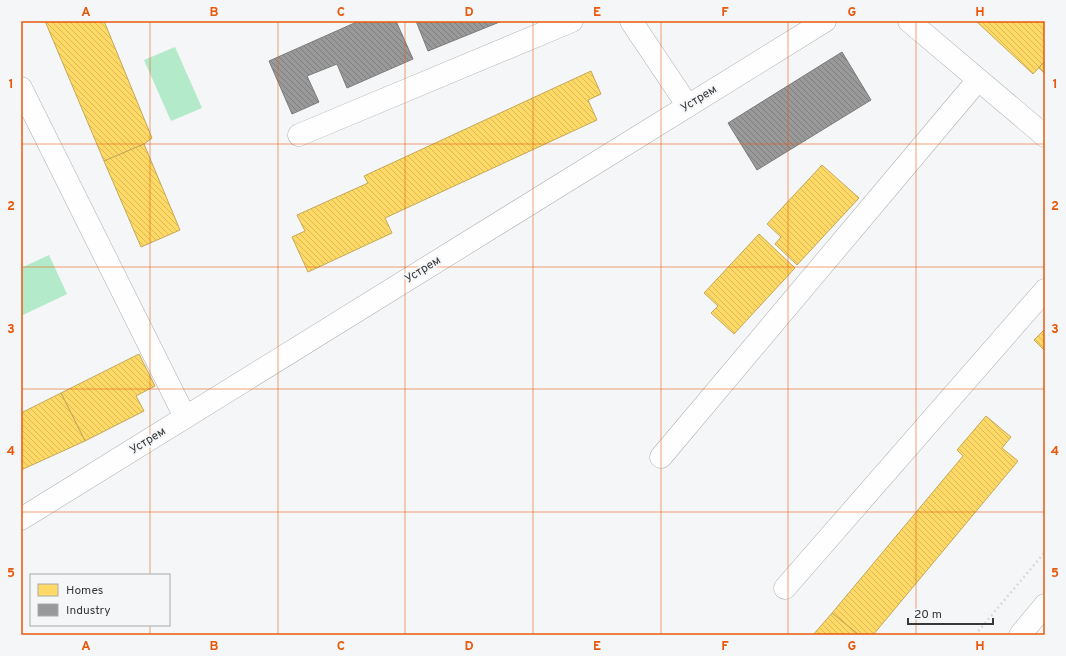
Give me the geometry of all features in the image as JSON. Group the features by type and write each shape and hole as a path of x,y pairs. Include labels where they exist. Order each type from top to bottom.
{"street":[{"path":"298,135 572,21"},
{"path":"631,21 688,106"},
{"name":"Устрем","path":"21,519 825,21"},
{"path":"909,21 1045,136"},
{"path":"661,457 978,80"},
{"path":"21,88 185,417"},
{"path":"785,588 1045,290"},
{"path":"1020,635 1045,605"}],"path":[{"path":"975,635 1045,552"}],"green space":[{"path":"175,47 202,108 171,121 144,60"},
{"path":"49,255 67,294 21,316 21,268"}],"building: Homes":[{"path":"45,21 104,21 152,138 144,144 104,161"},
{"path":"976,21 1045,21 1045,61 1033,74"},
{"path":"1045,61 1045,74 1039,68"},
{"path":"591,71 601,94 588,100 597,120 385,218 392,233 308,272 292,237 305,231 297,215 368,183 364,176"},
{"path":"144,144 180,230 141,247 104,161"},
{"path":"822,165 859,198 797,265 775,244 781,237 767,224"},
{"path":"759,234 795,268 734,334 711,313 718,306 704,293"},
{"path":"1045,329 1045,351 1034,340"},
{"path":"139,354 155,386 136,396 144,411 85,441 61,393"},
{"path":"61,393 85,441 21,470 21,413"},
{"path":"986,416 1011,437 1002,448 1018,461 873,635 859,635 832,613 963,456 957,450"},
{"path":"832,613 859,635 813,635"}],"building: Industry":[{"path":"359,21 396,21 413,59 347,88 337,64 307,76 319,102 292,114 269,61"},
{"path":"416,21 502,21 428,51"},
{"path":"842,52 871,100 757,170 728,123"}]}
